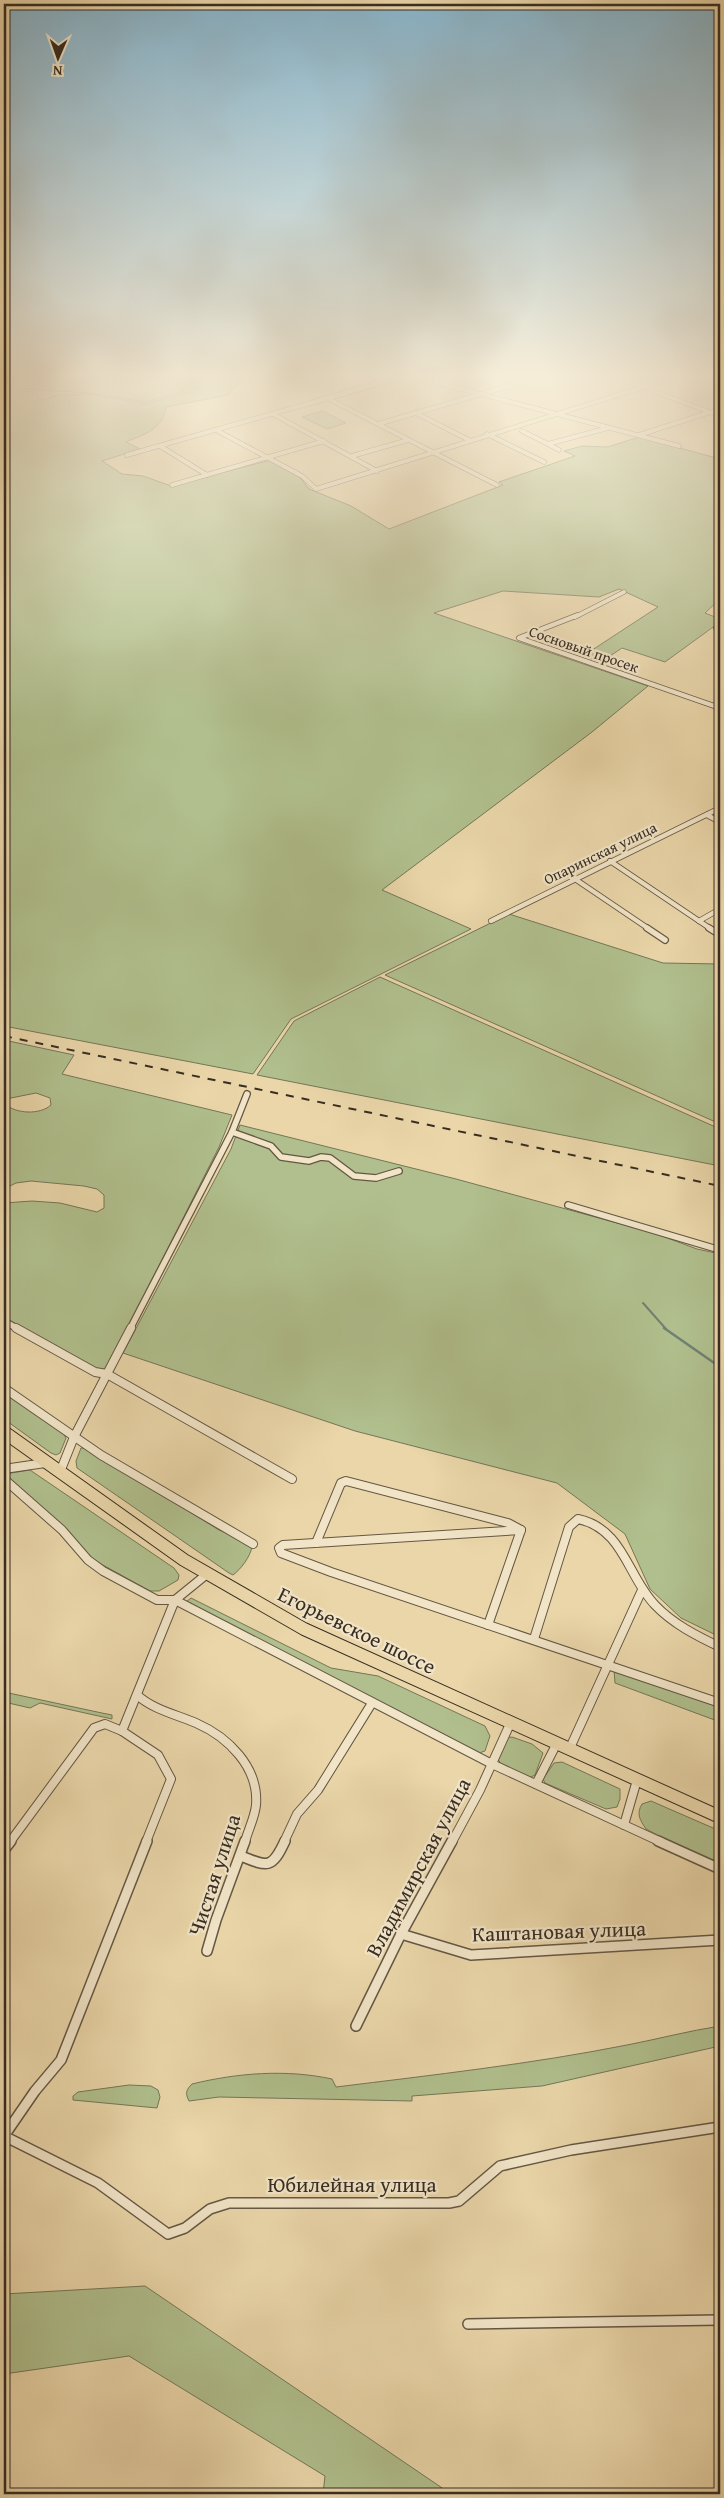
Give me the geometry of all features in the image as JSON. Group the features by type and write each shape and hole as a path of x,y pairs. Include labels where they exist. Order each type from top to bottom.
{"main road":[{"name":"Егорьевское шоссе","path":"4,1432 207,1574 304,1629 510,1724 720,1817"}],"street":[{"name":"Сосновый просек","path":"624,592 579,615 519,638 720,708"},
{"name":"Опаринская улица","path":"491,921 720,808"},
{"path":"707,815 720,822"},
{"path":"610,861 720,935"},
{"path":"575,879 664,940"},
{"path":"699,921 720,909"},
{"path":"60,1472 74,1437 232,1132 247,1094"},
{"path":"232,1132 271,1146 281,1158 309,1160 321,1157 330,1158 354,1176 376,1178 399,1171"},
{"path":"568,1205 720,1250"},
{"path":"4,1321 95,1372 106,1374 292,1479"},
{"path":"4,1388 74,1437 253,1544"},
{"path":"4,1469 47,1462"},
{"path":"5,1481 62,1530 88,1560 103,1571 157,1600 175,1600 492,1764 720,1869"},
{"path":"316,1543 341,1483 346,1481 508,1522 521,1530"},
{"path":"534,1639 569,1527 578,1519 586,1519 596,1524 608,1535 625,1557 642,1590 656,1605 680,1626 720,1647"},
{"path":"521,1530 283,1545 279,1548 282,1553 331,1572 720,1703"},
{"path":"488,1625 521,1530"},
{"path":"122,1731 175,1600 207,1574"},
{"path":"569,1750 642,1590"},
{"name":"Чистая улица","path":"137,1695 152,1708 195,1722 212,1732 234,1750 250,1771 256,1802 241,1856 222,1902 207,1951"},
{"path":"241,1856 263,1865 270,1864 277,1857 297,1814 318,1790 372,1703"},
{"path":"4,1850 94,1728 105,1724 122,1731 156,1752 167,1764 171,1779 61,2060 35,2091 4,2136"},
{"name":"Владимирская улица","path":"356,2026 401,1934 492,1764 510,1724"},
{"path":"536,1784 556,1744"},
{"path":"624,1825 637,1780"},
{"name":"Каштановая улица","path":"401,1934 472,1955 720,1940"},
{"name":"Юбилейная улица","path":"4,2136 98,2182 168,2234 185,2228 210,2208 229,2203 449,2203 459,2201 500,2166 571,2150 720,2127"},
{"path":"468,2324 720,2320"}],"green space":[{"path":"4,489 309,489 351,506 389,529 494,489 720,489 720,599 705,613 720,619 720,622 665,662 622,648 601,662 583,656 658,607 619,589 599,597 503,591 434,613 648,686 592,732 382,890 471,929 291,1019 253,1074 4,1026"},
{"path":"509,914 663,963 720,964 720,1124 385,975"},
{"path":"380,977 720,1129 720,1166 257,1075 294,1021"},
{"path":"4,1040 74,1055 62,1074 232,1115 219,1147 107,1369 101,1370 90,1367 4,1318 4,1203 32,1201 60,1203 97,1212 104,1208 104,1195 97,1189 84,1186 31,1181 16,1183 4,1189","holes":["36,1093 50,1098 51,1105 35,1112 15,1110 5,1104 6,1099"]},
{"path":"240,1125 456,1179 654,1233 697,1249 720,1254 720,1637 681,1618 650,1589 625,1534 557,1483 355,1431 123,1353 231,1149"},
{"path":"4,1393 63,1433 66,1438 60,1453 56,1455 51,1453 4,1419"},
{"path":"81,1448 87,1448 219,1530 246,1541 252,1547 245,1562 233,1575 229,1573 77,1468 76,1461"},
{"path":"30,1470 174,1568 179,1575 178,1580 159,1591 150,1591 92,1559 7,1477 11,1473"},
{"path":"191,1598 331,1668 378,1676 485,1726 490,1736 485,1751 476,1754 186,1602"},
{"path":"614,1670 720,1707 720,1722 615,1683"},
{"path":"4,1692 112,1715 112,1719 40,1703 30,1708 4,1702"},
{"path":"512,1737 532,1744 543,1753 535,1775 529,1778 502,1765 497,1758 505,1738"},
{"path":"562,1762 620,1789 620,1799 617,1807 606,1809 545,1783 543,1779 554,1763"},
{"path":"651,1801 720,1831 720,1867 646,1829 639,1811 642,1804"},
{"path":"720,2026 720,2046 542,2086 412,2096 412,2101 219,2097 189,2101 187,2094 187,2090 192,2084 226,2077 279,2073 297,2074 332,2079 336,2087 591,2052"},
{"path":"129,2085 151,2086 158,2090 160,2097 157,2108 73,2100 73,2096 78,2092"},
{"path":"145,2286 451,2494 323,2494 325,2476 129,2356 4,2374 4,2294"}],"waterway":[{"path":"643,1303 666,1329"},
{"path":"664,1328 720,1367"}],"railway":[{"path":"4,1036 720,1186"}]}
